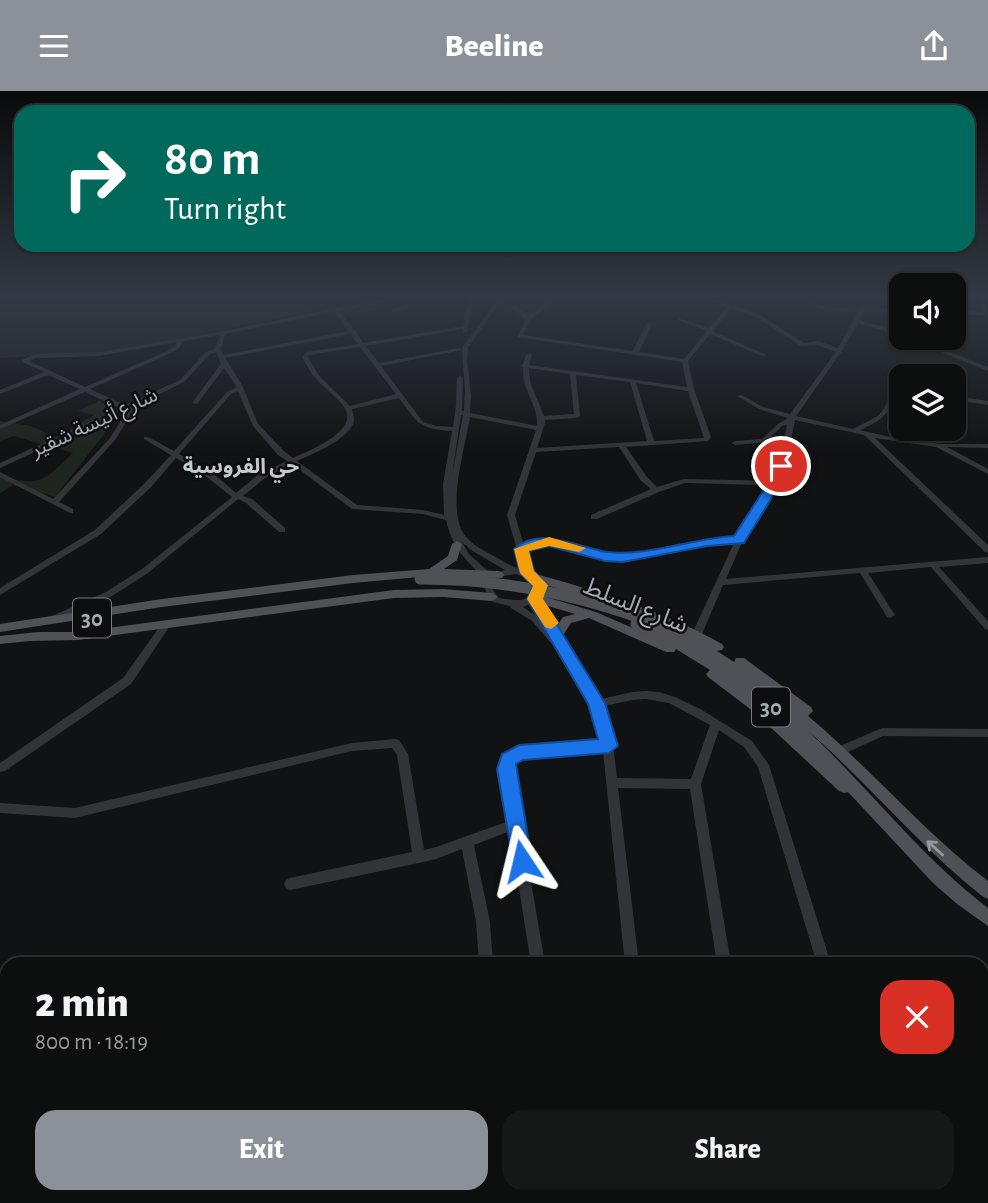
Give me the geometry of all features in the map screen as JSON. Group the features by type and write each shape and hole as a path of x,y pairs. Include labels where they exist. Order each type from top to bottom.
{"main road":[{"path":"429,572 449,562 457,544"},
{"path":"0,630 54,619 353,579 429,572 491,576"},
{"path":"532,576 634,607 697,634 790,696 846,755"},
{"name":"شارع السلط","path":"0,640 390,588 458,586 575,603 666,633 718,656 765,688 846,755 928,841 988,891"},
{"path":"175,615 394,594 443,593 492,597"},
{"path":"536,598 592,615 658,642 723,681 759,708 836,781 862,798"},
{"name":"شارع السلط","path":"0,630 175,615"},
{"path":"558,634 570,618 592,615"},
{"name":"شارع السلط","path":"666,633 763,700 806,738 935,876 988,918"}],"street":[{"path":"55,502 113,439 128,409 24,361 35,356 106,353 130,349"},
{"path":"0,427 174,349"},
{"path":"195,403 221,357 222,349"},
{"path":"221,357 264,349"},
{"path":"54,619 109,594 145,571 262,476 340,435 349,425 349,408 317,377 305,356 336,349"},
{"path":"366,349 423,425 455,429"},
{"path":"377,365 459,349 462,413 455,483 455,524 470,545 512,571 532,576"},
{"path":"465,349 468,395 455,429 445,504 450,534 491,576"},
{"path":"600,349 685,361"},
{"path":"635,354 637,349"},
{"path":"685,361 695,349"},
{"path":"751,349 764,355"},
{"path":"697,634 739,540 758,505 775,483 791,419 839,351 833,349"},
{"path":"940,350 988,369"},
{"name":"شارع أنيسة شقير","path":"0,466 128,409 182,381 208,353 221,357"},
{"path":"510,605 536,598 541,589 532,576 521,549 511,515 540,429 541,418 526,388 524,366 528,355"},
{"path":"221,357 240,389 254,425 275,448 355,507 423,512 447,518"},
{"path":"533,450 698,442 707,438 685,361"},
{"path":"524,366 691,389"},
{"path":"0,392 47,373"},
{"path":"541,418 576,416 573,373"},
{"path":"633,382 651,444"},
{"path":"0,592 99,533 176,454 229,393 240,389"},
{"path":"349,408 401,395"},
{"path":"740,396 761,408 791,419 938,445 988,446"},
{"path":"966,400 988,403"},
{"path":"855,430 884,416 889,410"},
{"path":"462,413 540,429"},
{"path":"735,443 764,440 791,419"},
{"path":"867,433 988,550"},
{"path":"146,438 252,503 282,530"},
{"path":"938,445 988,472"},
{"path":"622,446 644,479 656,490"},
{"path":"0,474 70,511"},
{"path":"594,517 684,481 775,483"},
{"path":"423,512 445,504"},
{"path":"521,549 549,542 605,557 623,558 707,541 739,540"},
{"path":"721,582 988,560"},
{"path":"934,566 988,627"},
{"path":"491,576 512,571"},
{"path":"863,572 890,615"},
{"path":"491,576 488,586 492,597 539,623 573,664"},
{"path":"536,598 596,703 609,746 631,957"},
{"path":"0,768 127,681 175,615"},
{"path":"596,703 631,695 658,694 685,704 748,744 763,765 822,957"},
{"path":"716,723 695,784 723,957"},
{"path":"846,755 882,731 988,733"},
{"path":"0,808 42,813 75,813 352,747 396,743 401,750 419,857"},
{"path":"537,957 506,769 512,755 609,746"},
{"path":"611,783 695,784"},
{"path":"290,884 419,857 515,824"},
{"path":"467,842 483,922 486,957"}],"shaded area":[{"path":"0,349 116,349 89,353 0,358"},
{"path":"99,401 116,408 115,420 55,497 13,485 0,493 0,476 25,481 41,479 73,453 14,436 0,441 0,421 31,426 57,438 94,415 78,411"}],"slow traffic":[{"path":"551,623 535,599 541,589 539,581 528,573 521,549 549,542 579,548"}],"district":[{"name":"حي الفروسية","path":"241,466"}],"route":[{"path":"522,861 506,769 508,759 519,752 609,746 606,728 596,703 558,634 535,599 541,589 539,581 528,573 521,549 549,542 569,544 605,557 623,558 707,541 739,540 758,505 775,483 781,466"}]}
